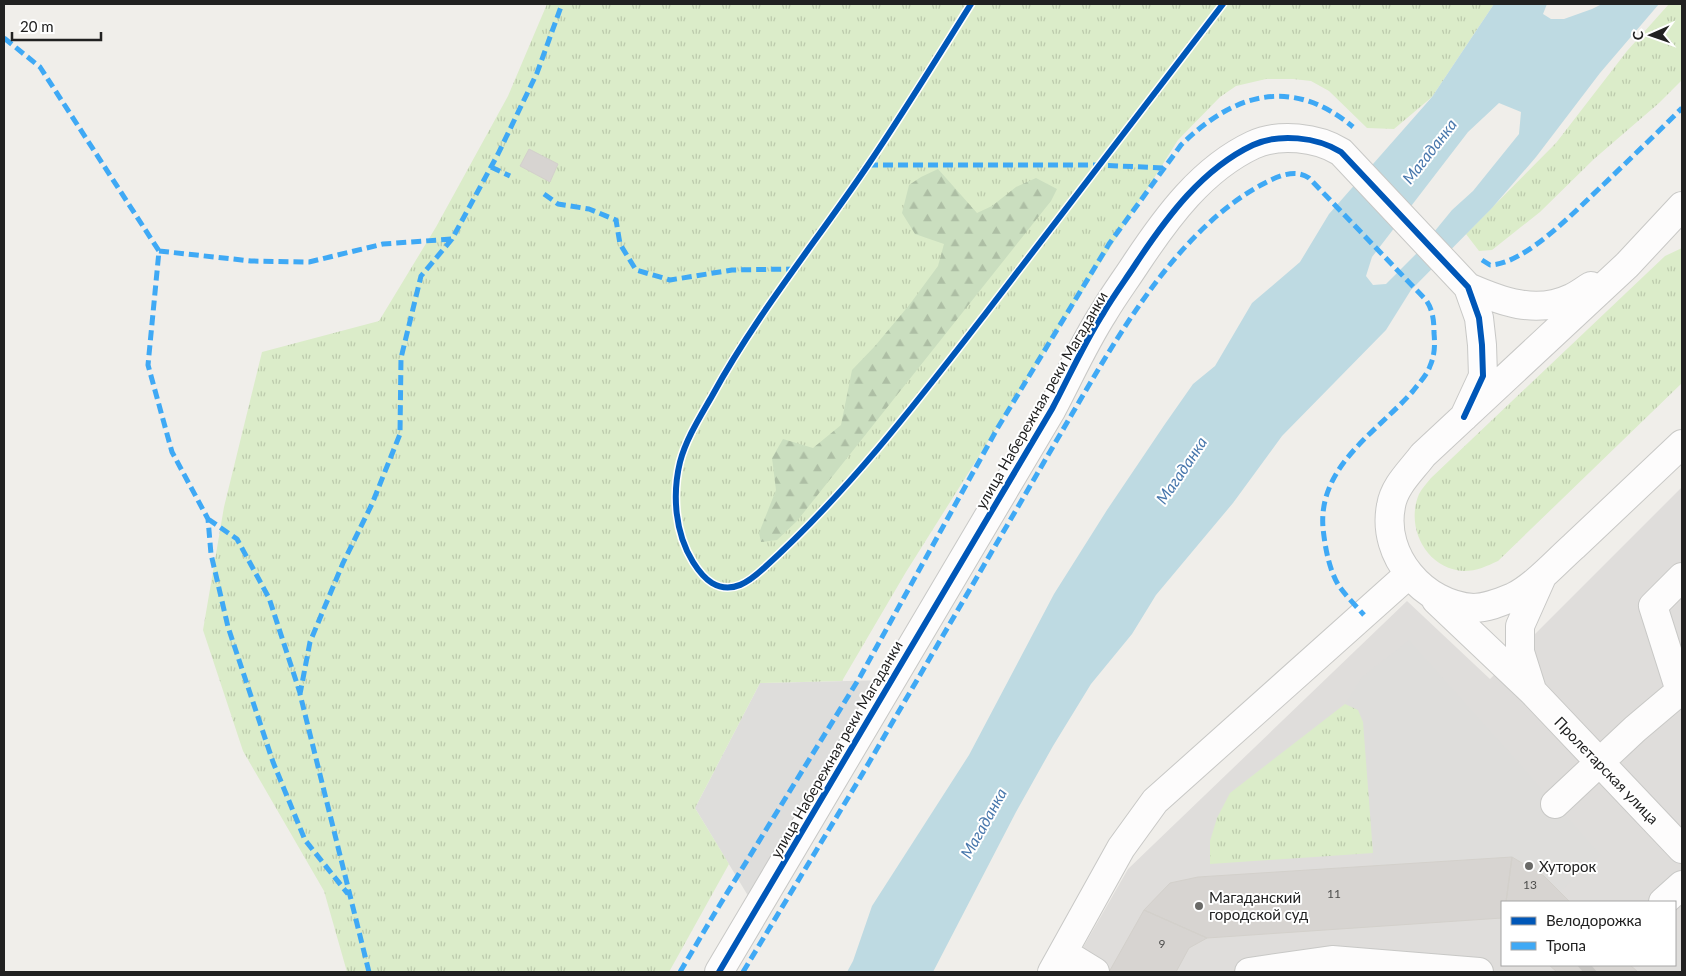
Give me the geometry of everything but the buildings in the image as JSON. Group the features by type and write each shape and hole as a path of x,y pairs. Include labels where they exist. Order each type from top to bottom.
{"street":[{"name":"улица Набережная реки Магаданки","path":"719,972 1052,409 1103,314 1161,227 1187,195 1235,155 1255,144 1273,140 1303,139 1331,146 1341,152 1468,287 1479,318 1483,376 1464,417"},
{"name":"улица Набережная реки Магаданки","path":"1419,583 1396,556 1390,532 1391,505 1397,487 1423,455 1672,225 1682,206"},
{"path":"1468,287 1496,300 1508,303 1530,306 1548,305 1570,299 1627,265"},
{"path":"1095,972 1058,963 1121,848 1155,801 1419,583 1457,606 1476,608 1495,605 1516,595 1542,575 1682,444"},
{"name":"Пролетарская улица","path":"1532,691 1520,652 1520,626 1542,575"},
{"path":"1555,804 1635,729 1681,694 1653,606 1682,577"},
{"name":"Пролетарская улица","path":"1419,583 1532,691 1682,849"},
{"path":"1663,901 1682,885"},
{"path":"1249,972 1332,960 1479,972"}],"shaded area":[{"path":"1682,487 1682,972 1069,972 1128,869 1407,601 1490,679"},
{"path":"1409,640 1601,855 1560,892 1544,876 1512,857 1373,866 1363,723 1358,710 1345,704 1362,677"},
{"path":"890,680 756,909 695,808 760,683"},
{"path":"1676,929 1682,937 1682,972 1655,972 1649,966 1676,966"}],"green space":[{"path":"547,4 1494,4 1432,97 1394,129 1367,128 1329,91 1311,81 1266,79 1236,86 1220,97 1178,140 906,572 842,681 760,683 695,808 729,864 669,972 347,972 324,891 243,751 203,630 224,507 262,352 379,321 436,227 508,96"},
{"path":"1669,4 1682,4 1682,80 1659,103 1594,159 1540,212 1492,250 1479,251 1466,234 1556,143 1627,51"},
{"path":"938,169 977,213 992,206 1016,187 1036,178 1057,189 1051,201 797,521 777,540 761,542 759,533 776,490 772,458 783,439 813,448 841,425 852,370 910,304 938,266 944,244 915,234 902,213 909,185"},
{"path":"1682,248 1682,383 1498,561 1469,571 1451,568 1439,563 1429,554 1417,532 1415,507 1423,488 1431,478 1665,256"},
{"path":"1345,704 1358,710 1363,722 1373,853 1210,864 1210,841 1217,818 1230,793"}],"water":[{"name":"Магаданка","path":"1494,4 1547,4 1543,14 1551,19 1564,19 1602,4 1659,4 1600,73 1536,157 1492,208 1411,290 1386,330 1282,436 1233,503 1156,595 1132,634 1091,684 1053,746 1016,812 933,972 847,972 853,961 872,906 969,755 1054,594 1107,510 1193,384 1215,366 1252,303 1300,262 1329,214 1432,97","holes":["1499,103 1521,112 1519,134 1473,191 1452,210 1416,254 1386,284 1373,285 1366,276 1372,257 1468,132"]}],"tunnel":[{"path":"1583,972 1590,966"}],"marked path":[{"path":"369,972 300,694 310,642 343,563 372,504 400,434 401,358 421,276 452,239 498,154 537,73 562,4"},
{"path":"4,38 40,67 159,251 148,365 172,452 208,519 211,554 228,627 273,762 305,840 348,894"},
{"path":"680,972 860,677 997,429 1109,244 1181,145 1201,127 1222,113 1243,103 1264,97 1286,97 1308,101 1330,111 1353,127"},
{"path":"1482,260 1490,265 1504,262 1535,246 1579,207 1682,108"},
{"path":"868,165 1098,165 1163,168"},
{"path":"491,167 510,176"},
{"path":"743,972 860,778 1090,383 1131,318 1153,286 1178,255 1204,228 1232,204 1263,184 1286,175 1298,174 1309,178 1426,300 1433,316 1434,350 1432,362 1427,373 1413,391 1367,436 1340,468 1330,486 1324,506 1323,528 1328,558 1333,573 1342,590 1364,615"},
{"path":"544,194 558,204 589,209 616,220 620,244 636,270 670,280 732,270 794,269"},
{"path":"159,251 251,261 309,262 383,244 452,239"},
{"path":"208,519 237,539 269,598 300,693"}],"cycle path":[{"path":"971,4 868,165 787,279 729,366 686,445 680,462 676,487 679,526 682,539 695,565 701,574 712,583 727,588 734,587 747,582 759,573 795,539 853,477 908,413 1223,4"},
{"path":"719,972 1052,409 1083,348 1108,306 1173,212 1218,167 1253,145 1274,139 1298,138 1309,140 1341,152 1468,287 1479,318 1483,376 1464,417"}],"place":[{"name":"Хуторок","path":"1529,866"},
{"name":"Магаданский городской суд","path":"1199,906"}]}
